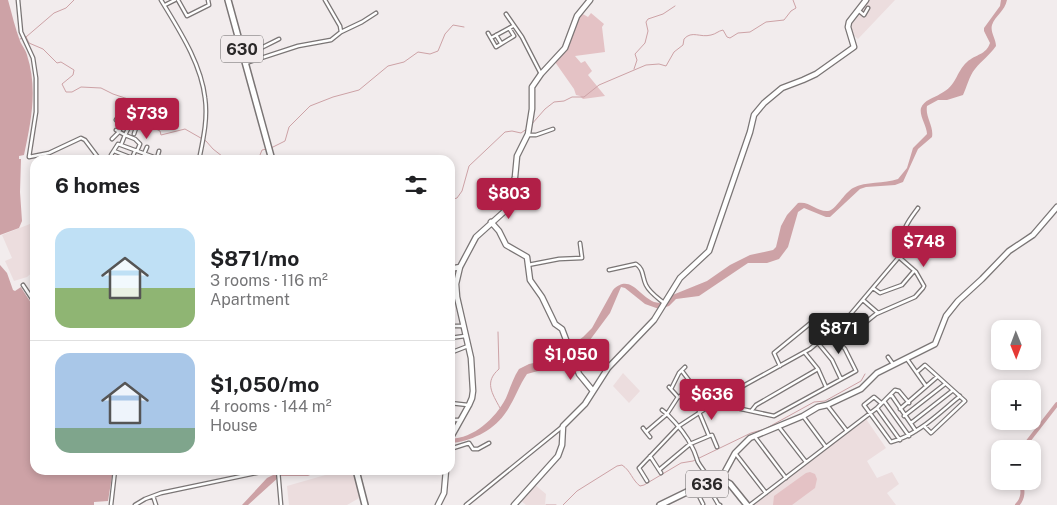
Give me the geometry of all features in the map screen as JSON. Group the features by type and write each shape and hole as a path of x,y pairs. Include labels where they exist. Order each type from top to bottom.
{"main road":[{"name":"630","path":"228,0 271,155"},
{"path":"357,475 365,505"},
{"name":"636","path":"660,505 695,488 721,479 730,484 748,505"}],"street":[{"path":"18,0 21,32 33,58 36,87 36,112 30,157"},
{"path":"161,0 183,38 202,80 206,99 200,155"},
{"path":"164,6 176,0 187,16 209,4 208,0"},
{"path":"325,0 340,26 341,32"},
{"path":"455,429 469,405 473,391 471,358 456,291 460,267 473,241 491,222 506,210 517,156 528,135 532,87 541,74 565,48 577,16 590,0"},
{"path":"861,0 860,8 864,15 868,8"},
{"path":"466,505 564,426 585,404 608,368 652,322 680,278 709,251 750,132 754,115 764,103 782,88 816,74 854,48 848,25 866,0"},
{"path":"246,63 302,45 327,42 376,13"},
{"path":"506,14 522,37 541,74"},
{"path":"491,38 513,26"},
{"path":"488,34 496,47 514,36 509,28"},
{"path":"496,35 501,43"},
{"path":"244,56 280,39"},
{"path":"121,126 117,117 137,126 134,134"},
{"path":"112,139 123,120"},
{"path":"122,145 128,129"},
{"path":"528,135 536,135 553,129"},
{"path":"117,131 140,144 134,155"},
{"path":"39,155 49,153 81,138 85,140 96,155"},
{"path":"112,155 117,145 122,145 147,155"},
{"path":"144,154 147,147"},
{"path":"114,151 124,155"},
{"path":"158,155 159,151"},
{"path":"721,479 735,453 745,442 754,436 779,427 818,407 861,389 877,373 894,366 936,342 946,316 958,301 1009,251 1033,235 1057,207"},
{"path":"647,481 639,468 679,426 726,396 805,353 849,316 910,244 903,236 907,223 918,208"},
{"path":"491,222 499,230 506,245 527,256 530,280 542,297 555,324 563,330 579,374 593,391"},
{"path":"528,265 559,259 582,258 580,243"},
{"path":"840,343 878,313 915,297 924,286 914,270 899,257"},
{"path":"609,270 636,264 642,269 646,285 650,291 664,304"},
{"path":"455,268 460,267"},
{"path":"873,288 880,293 902,285 914,270"},
{"path":"24,285 30,295"},
{"path":"863,300 878,313"},
{"path":"726,396 732,407 774,416 856,371 845,349 818,317 774,353 780,366"},
{"path":"455,326 464,326"},
{"path":"455,337 466,336"},
{"path":"818,343 832,360 841,379"},
{"path":"455,351 468,346"},
{"path":"805,353 818,369 826,387"},
{"path":"888,357 894,366"},
{"path":"907,359 926,386"},
{"path":"916,372 925,365 952,391 965,400 965,403 931,433 924,426"},
{"path":"678,397 670,388 685,367"},
{"path":"752,411 756,405 818,369"},
{"path":"646,432 667,414 678,397 691,386 682,370"},
{"path":"900,409 937,377"},
{"path":"904,416 945,384"},
{"path":"748,505 786,478 898,390 909,403"},
{"path":"911,423 952,391"},
{"path":"890,396 892,396 916,431"},
{"path":"909,436 883,402 874,397 866,402 864,405 891,442 909,436 924,426 960,396"},
{"path":"455,404 469,405"},
{"path":"827,404 847,431"},
{"path":"877,408 900,440"},
{"path":"662,410 679,426 690,444 703,470 706,472 719,505"},
{"path":"700,412 709,436"},
{"path":"803,416 826,447"},
{"path":"455,420 460,420"},
{"path":"514,505 558,456 562,445 564,426"},
{"path":"779,427 806,462"},
{"path":"643,428 650,437"},
{"path":"650,456 660,471 690,444 712,435 717,447"},
{"path":"754,436 786,478"},
{"path":"455,447 469,442 473,448 478,449 489,443"},
{"path":"735,453 766,493"},
{"path":"111,505 114,475"},
{"path":"135,505 144,499 168,491 246,475"},
{"path":"279,475 281,505"},
{"path":"438,505 444,493 446,475"},
{"path":"695,488 703,504"},
{"path":"154,496 156,505"},
{"path":"472,501 474,505"}],"shaded area":[{"path":"0,0 8,0 18,36 26,51 33,93 31,118 24,155 19,156 19,159 21,159 20,192 22,221 19,228 0,235"},
{"path":"868,0 895,0 858,39 852,34 849,27 850,21"},
{"path":"1001,0 1007,0 992,25 996,46 973,72 963,95 947,100 938,100 927,106 932,137 918,149 903,182 895,185 860,189 830,217 804,208 798,212 788,247 779,259 767,263 748,263 699,296 676,299 669,306 659,309 645,304 621,287 610,313 587,344 570,358 549,368 527,374 511,405 499,421 480,435 455,442 455,438 475,431 490,420 506,398 519,369 529,364 553,359 583,337 592,328 613,290 619,285 629,285 654,302 666,303 670,296 707,281 730,265 750,255 773,250 776,247 781,226 787,215 798,203 828,211 834,208 853,188 864,184 898,179 907,168 913,148 927,134 921,114 922,105 950,87 963,66 970,59 986,50 990,43 984,28 1000,6"},
{"path":"581,13 588,17 591,13 604,24 602,27 605,52 575,56 581,63 585,61 592,71 588,75 605,96 583,99 576,95 574,89 555,62 566,49"},
{"path":"30,224 30,274 27,277 14,281 5,261 12,258 2,235"},
{"path":"0,265 7,273 13,290 15,291 21,287 30,301 30,475 112,475 108,501 94,502 94,505 0,505"},
{"path":"623,373 640,391 629,403 613,386"},
{"path":"866,419 886,448 867,461 877,478 892,472 899,484 887,493 896,505 752,505"},
{"path":"810,472 815,474 817,479 815,488 792,505 773,505 774,496"},
{"path":"273,475 310,475 280,476 248,505 242,505 267,478"},
{"path":"326,475 355,475 361,497 347,505 289,505 287,486"},
{"path":"534,484 546,494 545,505 526,505 520,500"}],"waterway":[{"path":"20,39 26,37 54,13 66,8 74,0"},
{"path":"531,125 554,102 564,101 572,97 584,97 599,85 646,65 659,64 666,66 674,52 683,45 684,39 687,36 707,36 723,30 727,37 730,38 738,33 750,32 766,22 784,20 796,8 793,0"},
{"path":"634,69 637,60 635,54 645,43 648,31 646,22 648,19 663,14 675,6"},
{"path":"271,148 285,141 289,127 310,106 359,90 388,66 404,62 418,52 430,54 438,51 445,34 453,25 464,27"},
{"path":"26,37 29,43 43,49 57,63 61,62 74,70 73,75 62,84 66,92 72,92 81,87 101,88 128,99 134,108 154,107 157,113 154,128 160,131 161,135 185,129 206,141 221,155"},
{"path":"455,199 462,191 469,166 505,132 521,133 528,128"},
{"path":"260,155 262,150 267,149"},
{"path":"498,332 499,369 492,378 491,388 500,408"},
{"path":"563,505 577,491 617,466 622,465 637,484 640,486 644,485 681,463 693,461 751,433 765,429 814,402 825,401 861,381 865,374"},
{"path":"1029,440 1057,404"},
{"path":"1017,505 1021,500 1022,490"},
{"path":"546,505 556,505"}]}
